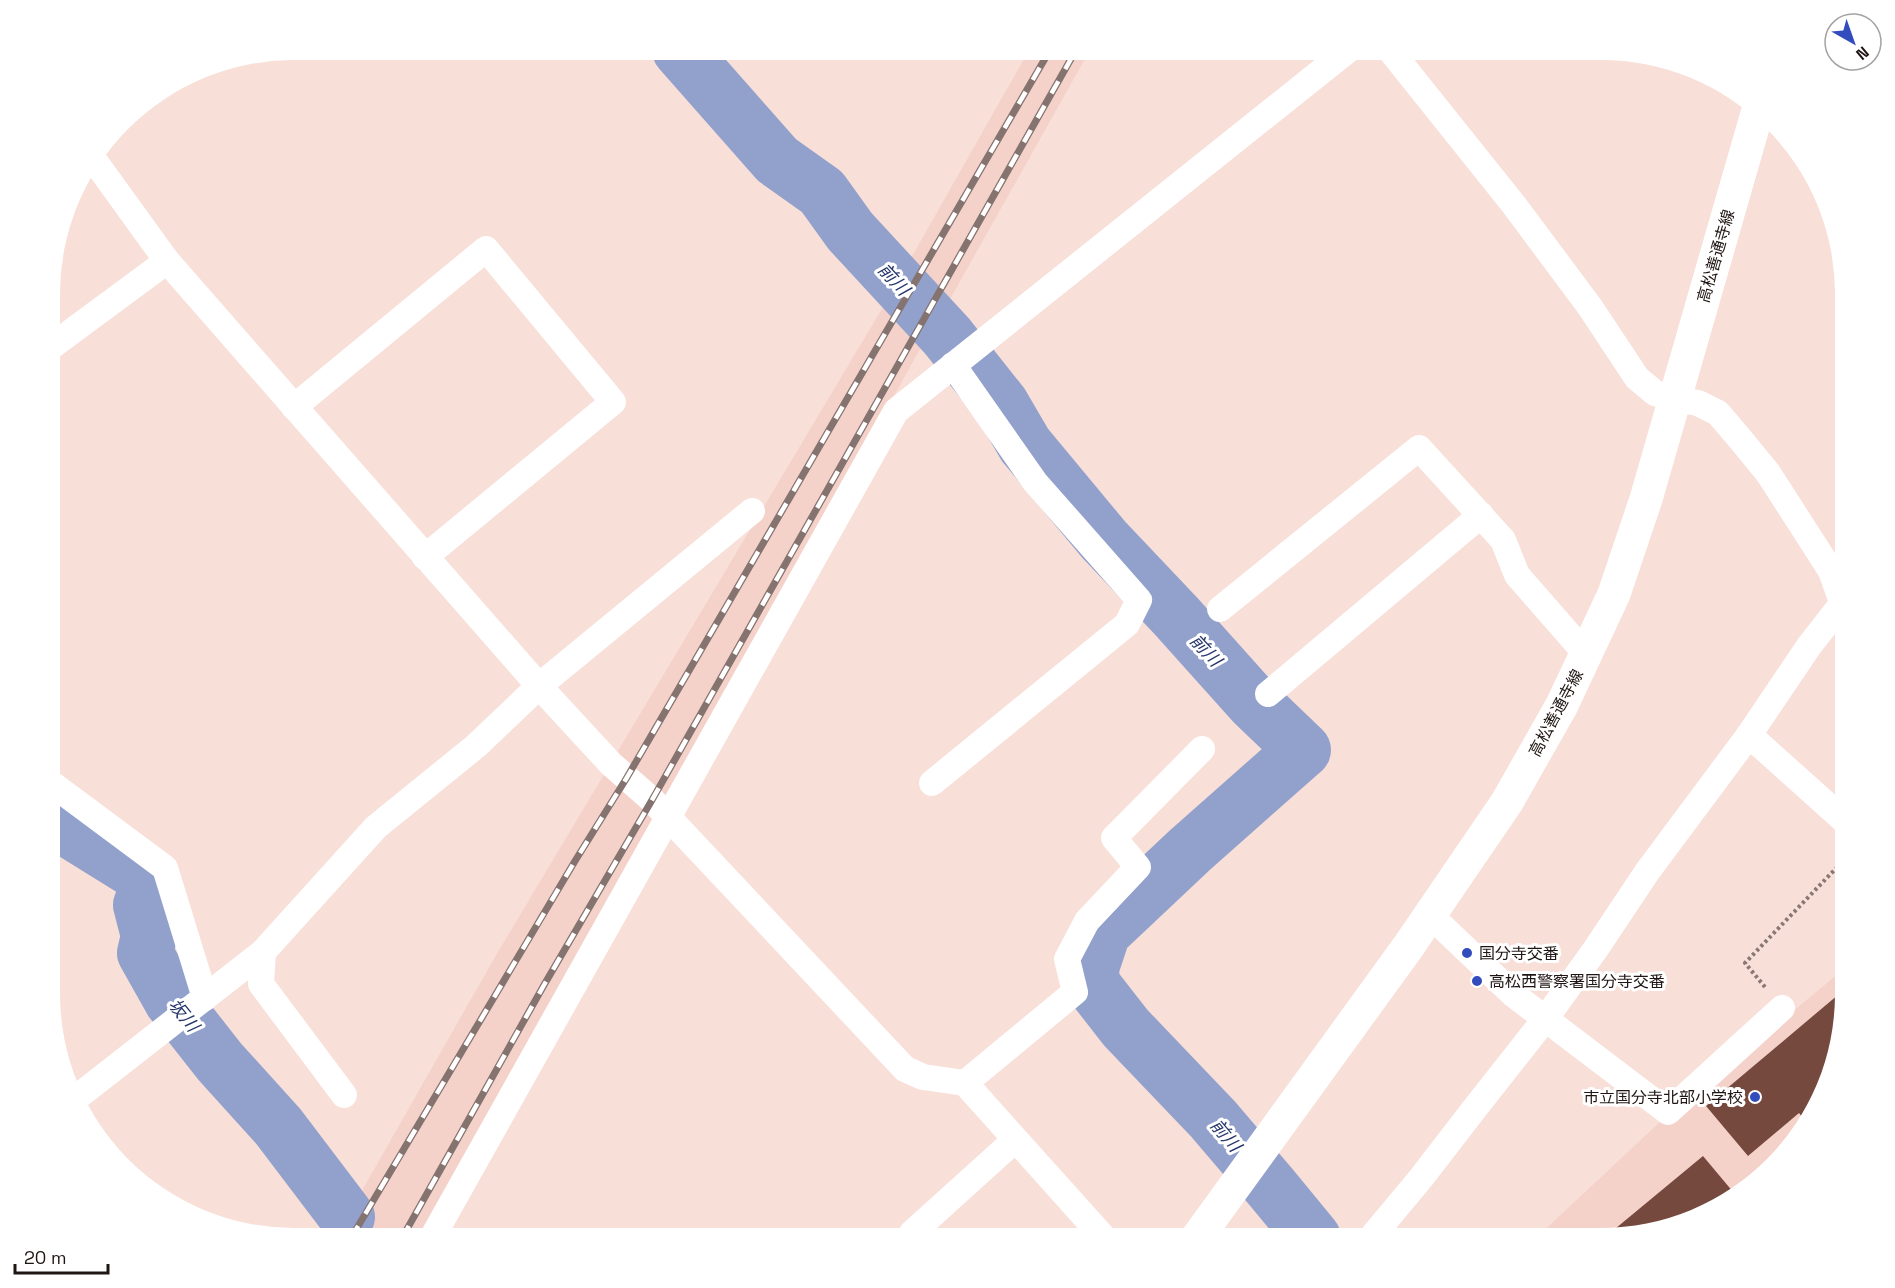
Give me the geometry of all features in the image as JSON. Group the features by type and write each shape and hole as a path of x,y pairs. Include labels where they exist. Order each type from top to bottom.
{"main road":[{"name":"高松善通寺線","path":"1204,1228 1430,915 1507,802 1562,705 1614,594 1646,499 1756,118"}],"street":[{"path":"438,1228 896,411 1335,60"},
{"path":"1398,60 1514,205 1590,307 1637,378 1655,393 1698,403 1718,413 1768,473 1831,571 1835,581"},
{"path":"98,166 167,261 425,557 611,764 652,800 905,1069 923,1077 965,1083 1095,1228"},
{"path":"294,407 486,249 613,402 425,557"},
{"path":"60,340 167,261"},
{"path":"932,783 1127,624 1139,600 1035,482 953,365"},
{"path":"1220,609 1419,448 1503,540 1517,575 1586,654"},
{"path":"82,1093 263,952 376,827 476,746 539,686 752,511"},
{"path":"1268,693 1481,515"},
{"path":"1379,1228 1546,1018 1647,872 1749,735 1809,646 1835,616"},
{"path":"1749,735 1835,812"},
{"path":"965,1083 1075,992 1067,959 1087,921 1138,867 1114,838 1202,749"},
{"path":"60,790 165,868 191,1008"},
{"path":"1430,915 1514,995 1668,1112 1782,1008"},
{"path":"263,952 261,984 344,1095"},
{"path":"918,1228 1016,1140"}],"path":[{"path":"1782,1008 1745,963 1835,869"}],"shaded area":[{"path":"1023,60 1084,60 940,317 902,274"},
{"path":"892,292 929,333 662,812 424,1228 341,1228 495,957"},
{"name":"市立国分寺北部小学校","path":"1835,976 1833,1025 1823,1069 1811,1098 1796,1124 1767,1160 1744,1180 1718,1197 1676,1216 1632,1226 1547,1228 1661,1121"}],"building":[{"path":"1835,998 1831,1040 1827,1055 1817,1084 1801,1116 1799,1113 1748,1156 1706,1106"},
{"path":"1703,1156 1731,1189 1705,1204 1676,1216 1647,1224 1617,1227"}],"waterway":[{"name":"前川","path":"689,60 777,160 822,192 850,231 947,336 1001,404 1025,445 1104,540 1254,703 1303,750 1190,850 1103,932 1090,971 1094,987 1126,1028 1213,1119 1305,1228"},
{"name":"坂川","path":"60,824 139,873 147,890 141,905 149,936 145,953 172,1001 220,1062 278,1126 347,1217"}],"railway":[{"path":"357,1228 626,779 1044,60"},
{"path":"408,1228 1070,60"}],"place":[{"name":"国分寺交番","path":"1467,953"},
{"name":"高松西警察署国分寺交番","path":"1477,981"},
{"name":"市立国分寺北部小学校","path":"1755,1097"}]}
